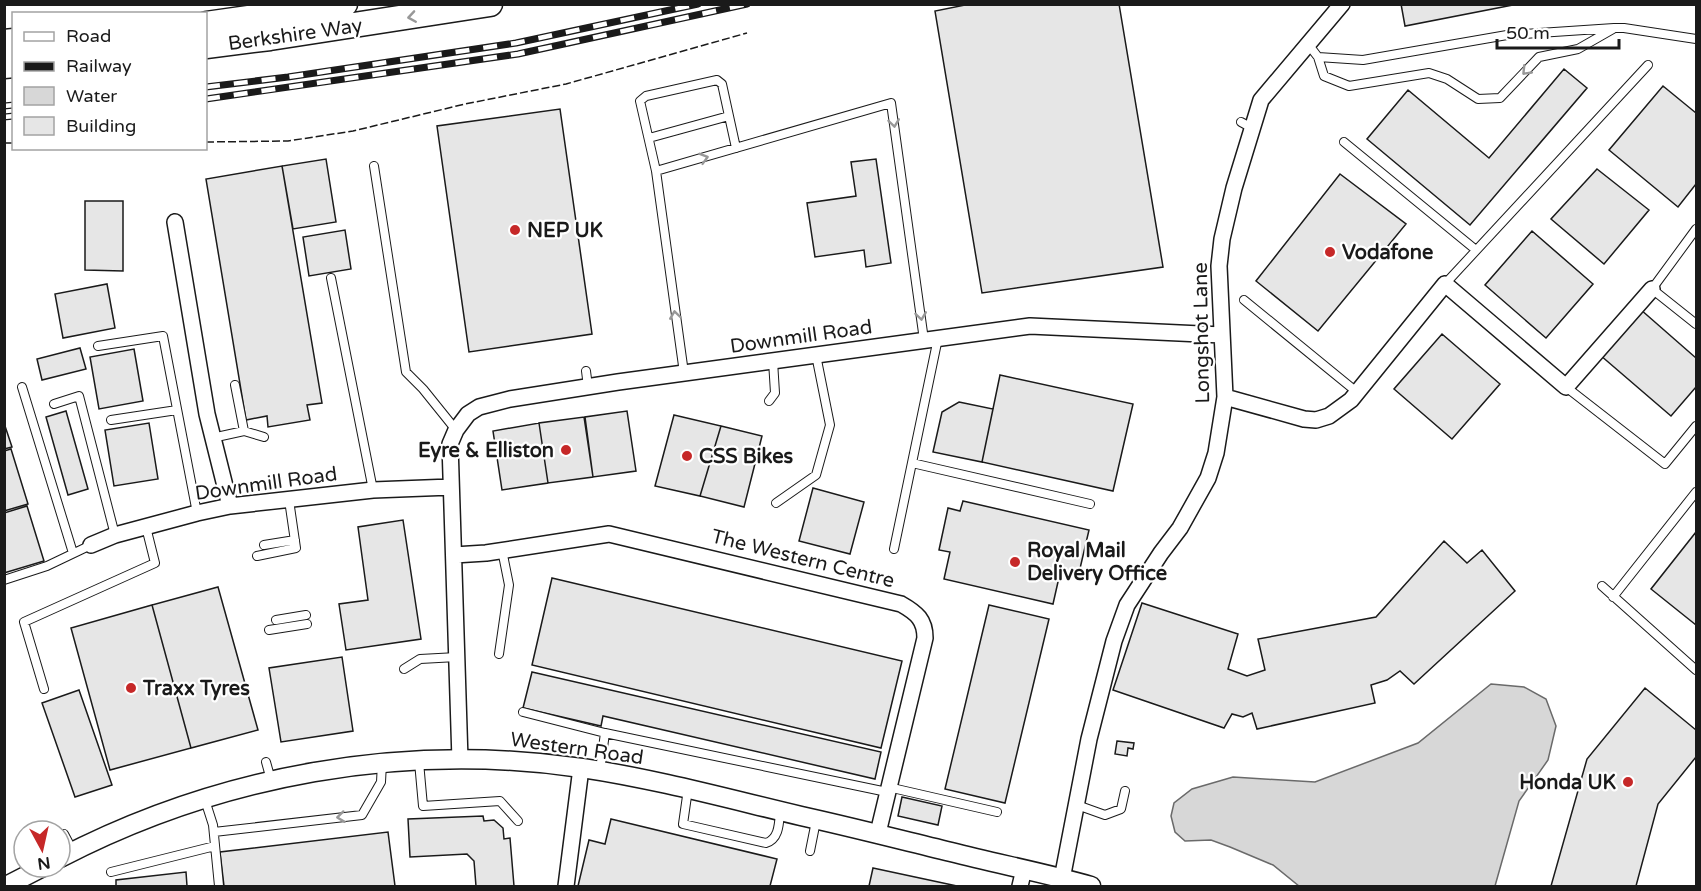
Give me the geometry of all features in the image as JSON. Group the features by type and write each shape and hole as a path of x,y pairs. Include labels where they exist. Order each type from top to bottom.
{"highway":[{"name":"Berkshire Way","path":"207,24 345,4"},
{"name":"Berkshire Way","path":"207,46 490,4"}],"street":[{"name":"Longshot Lane","path":"1062,879 1094,718 1120,623 1127,605 1180,528 1208,478 1216,453 1225,397 1219,266 1222,239 1246,125 1261,100 1342,4"},
{"path":"175,222 212,438 231,506"},
{"path":"1225,397 1304,419 1317,420 1340,410 1358,393 1445,284 1566,387 1652,290"},
{"name":"Downmill Road","path":"456,429 468,414 487,404 587,379 684,373 1030,326 1222,335"},
{"path":"456,429 450,444 460,760"},
{"name":"Downmill Road","path":"91,545 115,535 231,506 373,490 451,487"},
{"name":"The Western Centre","path":"454,555 609,534 619,535 901,604 910,609 925,626 925,638 878,833"},
{"name":"Western Road","path":"72,853 147,819 269,771 419,760 516,761 600,771 688,789 878,833 1022,878 1062,879 1091,886"},
{"path":"566,886 581,768"}],"lane":[{"path":"1308,44 1318,57 1324,76 1349,86 1429,73 1447,79 1478,99 1500,98 1539,57 1578,49 1614,28"},
{"path":"1318,57 1363,60 1507,35 1614,28 1696,39"},
{"path":"1445,284 1648,65"},
{"path":"684,373 656,171 640,101 646,96 717,80 722,84 736,148"},
{"path":"656,171 891,103 931,339 912,463 894,549"},
{"path":"649,138 729,116"},
{"path":"1344,142 1476,250"},
{"path":"374,166 406,372 456,429"},
{"path":"1696,229 1652,290 1696,324"},
{"path":"331,278 373,490"},
{"path":"1244,300 1358,393"},
{"path":"98,346 163,336 197,513"},
{"path":"776,503 816,475 830,425 816,355"},
{"path":"769,402 775,393 773,361"},
{"path":"235,385 244,431"},
{"path":"22,387 73,553"},
{"path":"1566,387 1665,464 1696,426"},
{"path":"54,404 79,396 115,535"},
{"path":"111,420 177,410"},
{"path":"212,438 244,431 264,437"},
{"path":"912,463 1089,504"},
{"path":"1613,597 1696,492"},
{"path":"257,556 296,548 289,500"},
{"path":"45,690 24,622 155,563 146,527"},
{"path":"264,545 295,540"},
{"path":"4,580 47,566 91,545"},
{"path":"499,654 509,585 502,550"},
{"path":"1602,586 1696,670"},
{"path":"276,620 306,615"},
{"path":"268,630 307,624"},
{"path":"404,669 420,659 457,657"},
{"path":"524,712 605,733 997,812"},
{"path":"600,771 605,733"},
{"path":"419,760 423,806 500,801 518,821"},
{"path":"214,832 362,815 381,782 382,762"},
{"path":"688,789 683,824 766,843 775,837 781,811"},
{"path":"1077,805 1105,815 1121,809 1125,791"},
{"path":"204,798 214,832 219,886"},
{"path":"810,851 817,819"},
{"path":"111,872 216,846"}],"water":[{"path":"1491,684 1524,687 1546,699 1556,726 1548,760 1519,801 1495,886 1299,886 1273,865 1211,840 1185,841 1175,832 1171,816 1174,803 1192,789 1233,777 1315,782 1418,743"}],"building":[{"path":"970,4 1119,4 1163,267 982,293 935,11"},
{"path":"1401,4 1518,4 1405,26"},
{"path":"1564,69 1587,88 1470,225 1367,139 1408,90 1489,158"},
{"path":"1663,86 1696,113 1696,184 1678,207 1609,150"},
{"name":"NEP UK","path":"560,109 592,334 469,352 437,126"},
{"path":"326,159 336,222 293,229 282,166"},
{"path":"876,159 891,263 866,267 864,250 815,257 807,203 856,196 851,162"},
{"path":"282,166 322,403 307,405 310,420 268,427 267,416 246,420 206,179"},
{"path":"1597,169 1649,210 1604,264 1551,219"},
{"name":"Vodafone","path":"1340,174 1406,224 1318,331 1256,281"},
{"path":"85,201 123,201 123,271 85,270"},
{"path":"345,230 351,269 309,276 303,237"},
{"path":"1532,231 1593,284 1546,338 1485,285"},
{"path":"107,284 115,328 63,338 55,294"},
{"path":"1640,309 1696,358 1696,387 1671,416 1600,355"},
{"path":"1442,334 1500,384 1452,439 1394,389"},
{"path":"80,348 86,369 42,380 37,359"},
{"path":"134,349 143,401 99,409 90,357"},
{"path":"1000,375 1133,404 1113,491 982,462"},
{"path":"959,402 993,409 982,462 933,452 942,412"},
{"path":"66,411 88,489 68,495 46,417"},
{"path":"627,411 636,471 593,477 585,417"},
{"name":"CSS Bikes","path":"674,415 721,426 700,496 655,486"},
{"name":"Eyre & Elliston","path":"584,417 593,477 548,483 539,423"},
{"path":"4,423 12,447 4,449"},
{"path":"149,423 158,479 114,486 105,430"},
{"path":"539,423 548,483 502,490 493,431"},
{"path":"721,426 762,436 744,507 700,496"},
{"path":"11,449 28,504 4,511 4,451"},
{"path":"813,488 864,502 850,554 799,541"},
{"name":"Royal Mail Delivery Office","path":"963,501 1089,530 1078,577 1060,573 1053,604 944,579 950,552 939,550 948,508 960,511"},
{"path":"27,506 44,561 4,573 4,513"},
{"path":"403,520 421,639 346,650 339,604 368,600 358,527"},
{"path":"1696,532 1696,625 1651,589"},
{"path":"1444,541 1467,563 1482,550 1515,591 1414,684 1400,671 1387,680 1371,685 1375,703 1257,729 1252,713 1243,717 1232,714 1224,728 1113,690 1142,603 1238,634 1228,669 1247,676 1265,670 1258,639 1376,617"},
{"path":"552,578 902,661 881,748 532,665"},
{"name":"Traxx Tyres","path":"218,587 258,730 191,748 152,605"},
{"name":"Traxx Tyres","path":"152,605 191,748 110,770 71,628"},
{"path":"989,605 1049,619 1005,803 945,789"},
{"path":"342,657 353,731 281,742 269,668"},
{"path":"532,672 881,752 875,779 603,716 601,726 523,708"},
{"name":"Honda UK","path":"1645,688 1696,730 1696,757 1658,804 1636,886 1551,886 1587,759"},
{"path":"79,690 112,785 75,797 42,703"},
{"path":"1117,741 1134,743 1133,749 1128,748 1127,756 1115,754"},
{"path":"902,797 942,806 938,825 898,816"},
{"path":"483,816 484,821 494,820 503,828 504,839 510,838 514,886 476,886 474,861 467,854 410,857 408,819"},
{"path":"611,819 777,859 770,886 578,886 589,840 605,844"},
{"path":"388,832 395,886 224,886 220,852"},
{"path":"873,868 957,886 869,886"},
{"path":"186,872 187,886 116,886 116,880"}],"railway":[{"path":"207,87 516,43 698,4"},
{"path":"207,99 518,54 747,4"},
{"path":"4,106 12,105"},
{"path":"4,117 12,116"}],"fence":[{"path":"207,142 288,141 353,131 465,104 566,84 747,33"},
{"path":"4,143 12,143"}],"place":[{"name":"NEP UK","path":"515,230"},
{"name":"Vodafone","path":"1330,252"},
{"name":"Eyre & Elliston","path":"566,450"},
{"name":"CSS Bikes","path":"687,456"},
{"name":"Royal Mail Delivery Office","path":"1015,562"},
{"name":"Traxx Tyres","path":"131,688"},
{"name":"Honda UK","path":"1628,782"}]}
